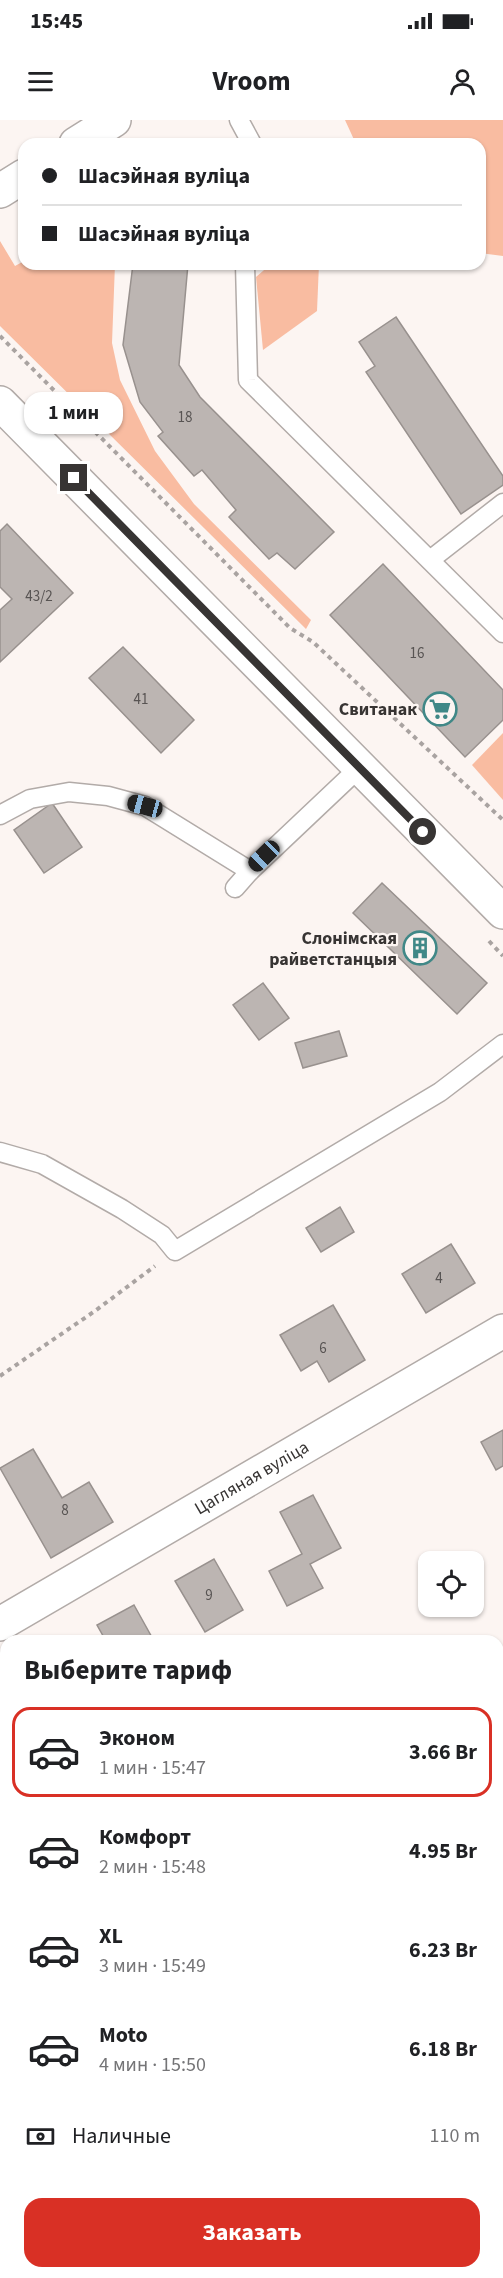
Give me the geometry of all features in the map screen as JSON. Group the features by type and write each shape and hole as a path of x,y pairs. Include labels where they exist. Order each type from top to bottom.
{"main road":[{"path":"86,138 114,120"},
{"path":"0,191 18,180"},
{"path":"0,403 503,912"},
{"name":"Цагляная вуліца","path":"0,1624 503,1330"}],"lane":[{"path":"239,120 249,138"},
{"path":"245,270 248,380 503,633"},
{"path":"430,560 503,503"},
{"path":"235,888 360,767"},
{"path":"0,815 30,799 69,792 108,796 145,806 250,871"},
{"path":"0,1152 42,1164 112,1203 162,1235 175,1251 440,1092 503,1044"}],"path":[{"path":"0,336 290,628 313,642 503,820"},
{"path":"0,1376 95,1311 175,1251"}],"shaded area":[{"path":"345,120 503,120 503,256 486,254 486,138 353,138"},
{"path":"0,241 15,266 18,264 18,270 115,270 112,343 120,380 155,451 194,504 311,620 306,629 0,326"},
{"path":"264,270 319,270 317,311 263,350 256,277"},
{"path":"503,733 503,800 472,765"}],"building":[{"path":"132,270 187,270 179,365 200,397 334,532 295,569 277,553 269,559 229,517 236,510 202,470 194,476 158,436 163,432 140,402 123,345"},
{"path":"396,317 503,476 503,485 461,514 366,372 375,366 359,342"},
{"path":"7,524 73,593 0,662 0,610 12,599 0,587 0,531"},
{"path":"383,564 503,690 503,720 465,757 330,615"},
{"path":"123,647 194,720 161,753 89,678"},
{"path":"52,803 82,847 44,873 14,830"},
{"name":"Слонімская райветстанцыя","path":"382,883 487,983 457,1014 353,913"},
{"path":"263,983 289,1018 259,1040 233,1005"},
{"path":"339,1031 347,1056 303,1068 295,1043"},
{"path":"340,1207 354,1232 321,1252 306,1228"},
{"path":"451,1244 475,1283 426,1313 402,1274"},
{"path":"333,1305 365,1360 329,1382 317,1361 301,1371 280,1335"},
{"path":"503,1430 503,1466 496,1470 481,1442"},
{"path":"33,1449 62,1498 89,1482 113,1522 51,1558 0,1468"},
{"path":"313,1495 341,1548 310,1564 323,1588 287,1606 269,1571 302,1554 280,1512"},
{"path":"214,1559 243,1610 205,1632 175,1581"},
{"path":"134,1605 151,1635 103,1635 97,1625"}],"place":[{"name":"Свитанак","path":"440,709"},
{"name":"Слонімская райветстанцыя","path":"420,948"}],"route":[{"path":"74,478 423,832"}]}
